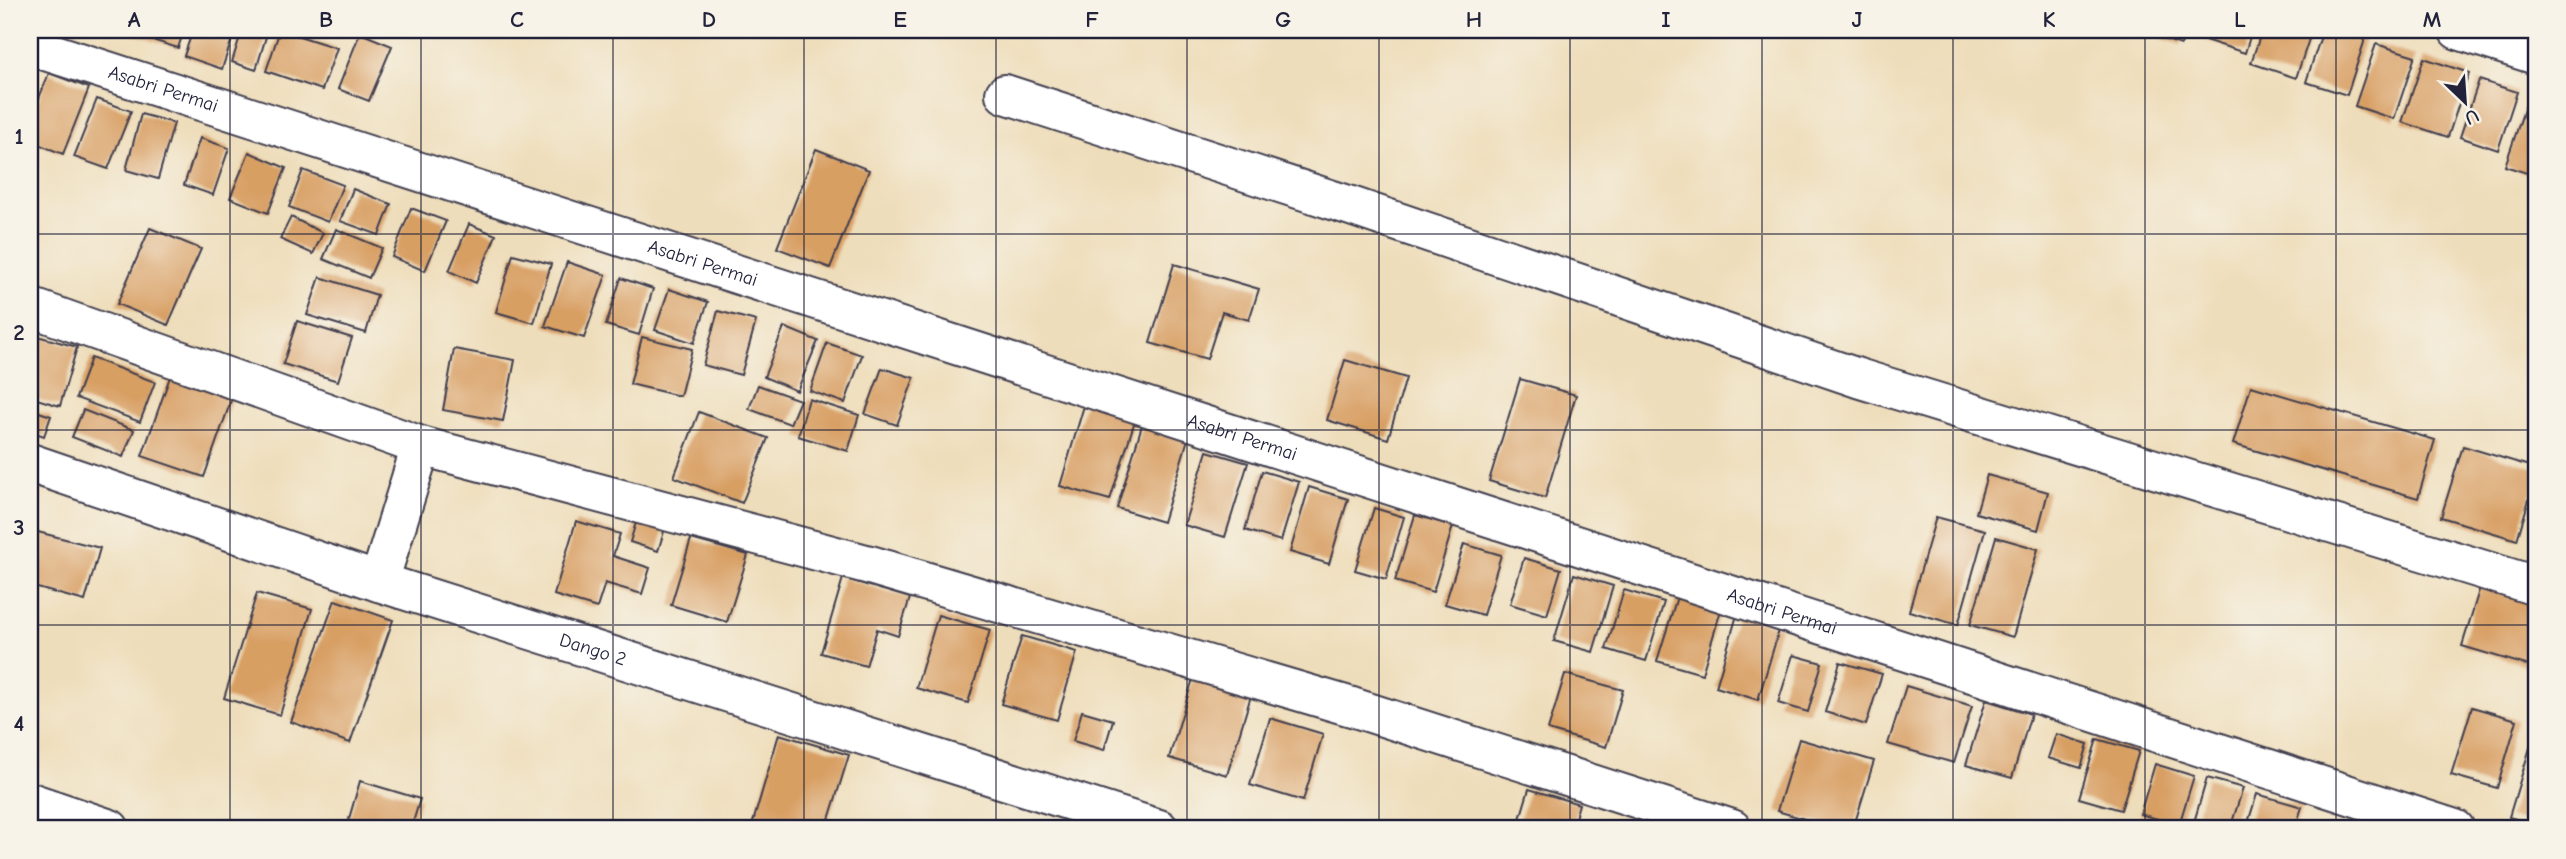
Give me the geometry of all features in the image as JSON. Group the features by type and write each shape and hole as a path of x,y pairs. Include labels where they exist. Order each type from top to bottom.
{"street":[{"path":"2458,30 2536,55"},
{"name":"Asabri Permai","path":"30,46 2455,829"},
{"path":"1005,94 1348,205 1858,378 2536,586"},
{"path":"30,307 421,446 884,569 1352,707 1732,829"},
{"path":"379,582 421,446"},
{"name":"Dango 2","path":"30,463 379,582 1160,829"},
{"path":"30,802 110,829"}],"building":[{"path":"120,30 184,30 178,48"},
{"path":"193,30 235,30 222,69 184,56"},
{"path":"242,30 268,30 256,70 232,62"},
{"path":"280,30 337,48 322,90 266,71"},
{"path":"2137,30 2186,30 2181,45"},
{"path":"2205,30 2252,30 2245,53 2202,39"},
{"path":"2262,30 2312,30 2296,78 2251,63"},
{"path":"2323,30 2359,30 2367,33 2347,95 2306,82"},
{"path":"360,33 392,46 369,101 338,89"},
{"path":"2376,44 2415,56 2394,119 2355,106"},
{"path":"2424,58 2469,73 2448,137 2402,122"},
{"path":"49,73 89,88 63,154 30,141 30,121"},
{"path":"2479,80 2517,92 2498,150 2460,137"},
{"path":"2531,89 2536,90 2536,176 2505,166"},
{"path":"97,99 131,111 108,169 74,157"},
{"path":"141,114 174,123 158,179 126,170"},
{"path":"200,138 229,148 213,195 184,185"},
{"path":"816,149 869,170 830,268 777,248"},
{"path":"249,152 286,168 268,213 230,198"},
{"path":"303,170 343,185 328,222 289,207"},
{"path":"353,189 391,204 379,235 340,221"},
{"path":"411,208 446,221 425,271 392,257"},
{"path":"291,217 323,233 313,254 280,239"},
{"path":"469,224 496,235 476,283 449,271"},
{"path":"150,228 201,249 168,325 117,304"},
{"path":"336,229 382,248 369,278 323,259"},
{"path":"513,254 551,264 534,323 496,312"},
{"path":"567,262 606,275 584,338 545,326"},
{"path":"1174,264 1259,289 1249,320 1222,312 1207,359 1150,343"},
{"path":"320,277 377,295 366,333 307,315"},
{"path":"621,278 653,289 639,335 606,325"},
{"path":"669,289 708,302 694,343 655,330"},
{"path":"718,311 756,321 741,375 703,365"},
{"path":"297,321 352,338 338,381 283,364"},
{"path":"784,327 818,341 797,391 764,377"},
{"path":"30,334 77,347 60,406 30,397"},
{"path":"642,337 692,349 680,396 630,384"},
{"path":"827,343 862,355 845,403 810,391"},
{"path":"454,349 515,360 503,421 443,410"},
{"path":"91,358 155,382 140,422 76,398"},
{"path":"1345,360 1406,378 1388,439 1327,420"},
{"path":"882,368 914,378 897,425 865,414"},
{"path":"172,371 234,392 204,477 142,456"},
{"path":"1520,379 1576,395 1545,498 1489,481"},
{"path":"758,385 800,400 790,424 749,409"},
{"path":"2251,386 2435,440 2418,498 2233,444"},
{"path":"809,399 859,415 848,451 798,436"},
{"path":"1086,399 1137,414 1110,500 1060,486"},
{"path":"30,409 51,416 44,436 30,431"},
{"path":"83,410 134,430 123,457 72,437"},
{"path":"699,412 768,438 742,503 674,477"},
{"path":"1145,415 1191,429 1163,522 1117,508"},
{"path":"2463,446 2536,468 2517,540 2441,517"},
{"path":"1207,451 1248,463 1225,537 1184,525"},
{"path":"1262,471 1299,482 1281,541 1245,530"},
{"path":"1987,475 2048,492 2038,530 1976,513"},
{"path":"1309,487 1348,499 1329,564 1290,552"},
{"path":"1374,508 1404,517 1386,579 1355,570"},
{"path":"1415,515 1453,526 1433,592 1395,581"},
{"path":"638,516 666,525 658,551 630,542"},
{"path":"1936,517 1985,530 1958,625 1909,611"},
{"path":"576,521 620,534 613,556 650,568 642,594 605,583 597,608 554,595"},
{"path":"30,530 100,548 85,601 30,586"},
{"path":"1996,537 2038,549 2013,637 1970,625"},
{"path":"691,539 748,555 727,622 671,605"},
{"path":"1464,544 1501,555 1483,615 1445,604"},
{"path":"1524,558 1561,569 1547,615 1510,604"},
{"path":"1574,574 1613,586 1593,652 1554,641"},
{"path":"843,578 910,598 898,636 877,629 866,666 821,653"},
{"path":"2481,584 2536,600 2536,668 2462,646"},
{"path":"1624,590 1664,602 1646,661 1606,649"},
{"path":"257,593 312,609 280,715 224,698"},
{"path":"1677,597 1721,610 1702,674 1657,661"},
{"path":"335,600 393,620 350,743 291,722"},
{"path":"938,615 990,630 968,703 916,688"},
{"path":"1737,615 1780,627 1758,700 1716,687"},
{"path":"1022,636 1077,652 1057,720 1001,704"},
{"path":"1793,655 1822,663 1808,712 1778,703"},
{"path":"1840,662 1882,674 1866,725 1825,712"},
{"path":"1195,672 1253,689 1227,775 1169,758"},
{"path":"1565,674 1623,690 1606,747 1548,730"},
{"path":"1906,686 1972,706 1954,763 1888,744"},
{"path":"1986,700 2031,714 2012,778 1966,765"},
{"path":"2472,707 2517,720 2497,788 2451,775"},
{"path":"1082,711 1113,720 1104,750 1073,741"},
{"path":"1270,718 1323,734 1303,801 1250,785"},
{"path":"2536,728 2536,825 2509,817"},
{"path":"779,734 849,755 826,829 751,829"},
{"path":"2056,734 2088,744 2081,768 2048,758"},
{"path":"1799,739 1874,761 1853,829 1839,829 1777,811"},
{"path":"2097,739 2139,751 2121,810 2079,798"},
{"path":"2155,764 2194,776 2179,825 2140,814"},
{"path":"2207,778 2243,788 2230,829 2192,829"},
{"path":"360,781 420,799 411,829 346,829"},
{"path":"1529,789 1579,804 1572,829 1517,829"},
{"path":"2257,794 2302,807 2295,829 2246,829"}]}
